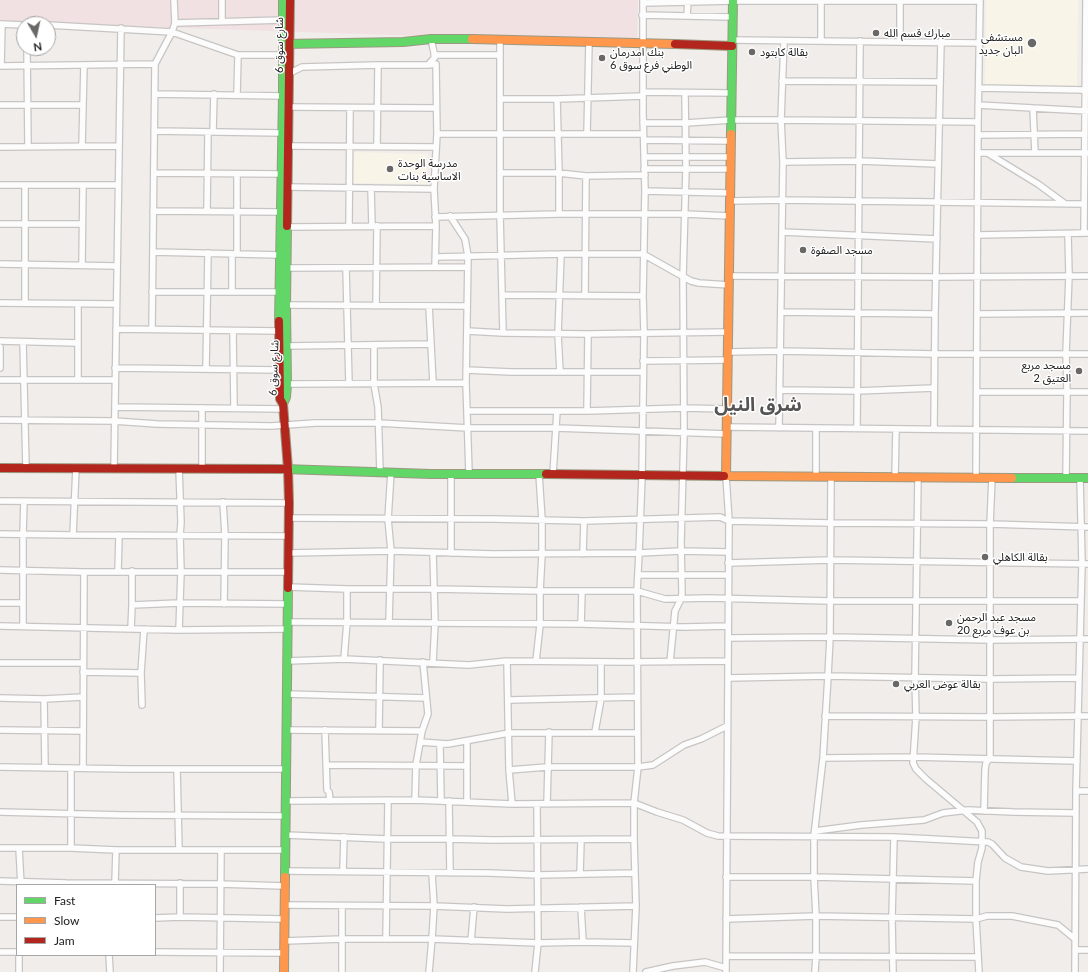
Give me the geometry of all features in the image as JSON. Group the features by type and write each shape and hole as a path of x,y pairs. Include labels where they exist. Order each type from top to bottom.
{"street":[{"path":"152,329 155,64 172,32 175,23 174,0"},
{"path":"222,0 222,21"},
{"name":"شارع سوق 6","path":"283,0 283,20 290,73 286,268 287,384 286,397 283,406"},
{"name":"شارع سوق 6","path":"283,406 280,399 280,212 283,55 286,44 290,0"},
{"path":"646,972 673,966 705,962 726,970 729,521 726,476 733,0"},
{"path":"633,972 636,906 634,803 638,767 637,591 642,476 644,333 643,296 645,191 643,123 643,1 980,0 978,88 976,478"},
{"path":"978,235 1086,233 1084,204 1086,153 1085,90 1087,73 1086,0"},
{"path":"687,16 688,1"},
{"path":"821,1 821,41"},
{"path":"900,1 900,42"},
{"path":"642,15 732,17"},
{"path":"175,23 283,20"},
{"path":"16,24 1,24 1,66 155,64"},
{"path":"56,25 172,32 238,55 283,55"},
{"path":"114,468 121,28"},
{"path":"428,65 435,57 431,39"},
{"path":"286,44 403,42 431,39 500,39 643,44 784,41 941,41 980,43"},
{"path":"500,39 500,215 503,333"},
{"path":"780,428 783,200 781,120 784,41"},
{"path":"856,428 858,201 860,161 860,41"},
{"path":"934,429 941,41"},
{"path":"587,134 589,42"},
{"path":"237,95 238,55"},
{"path":"434,55 500,55"},
{"path":"27,56 28,146"},
{"path":"290,73 302,67 436,64 437,134 434,189 436,226 435,267"},
{"path":"82,146 84,65"},
{"path":"377,146 378,65"},
{"path":"782,81 940,82"},
{"path":"978,88 1085,90"},
{"path":"670,662 675,611 681,599 682,593 681,552 684,433 683,277 686,169 686,93"},
{"path":"500,99 557,99 643,94 731,93"},
{"path":"155,94 283,96"},
{"path":"206,210 207,174 214,94"},
{"path":"557,99 560,174 559,214"},
{"path":"0,104 83,105"},
{"path":"978,105 1086,111"},
{"path":"289,107 436,108"},
{"path":"349,226 350,108"},
{"path":"1033,108 1035,153"},
{"path":"643,123 686,123 731,120 978,122"},
{"path":"154,132 282,133"},
{"path":"437,134 587,134 686,141 731,141"},
{"path":"978,135 1085,134"},
{"path":"0,146 119,146"},
{"path":"289,146 436,147"},
{"path":"978,153 1086,153"},
{"path":"988,153 1038,184 1064,203"},
{"path":"644,157 730,157"},
{"path":"783,162 860,161 938,164"},
{"path":"500,173 586,176 686,169 730,169"},
{"path":"154,173 281,174"},
{"path":"232,292 237,211 237,174"},
{"path":"585,295 587,215 586,176"},
{"path":"0,185 118,185"},
{"path":"24,303 25,185"},
{"path":"82,265 83,185"},
{"path":"287,187 434,189"},
{"path":"371,188 377,267 376,306"},
{"path":"645,191 685,191 730,197 783,200 978,201 1084,204"},
{"path":"153,211 206,210 280,212"},
{"path":"435,217 559,214 685,214 730,216"},
{"path":"450,216 465,239 468,256 466,383 469,473"},
{"path":"0,224 82,224"},
{"path":"287,227 436,226"},
{"path":"782,232 937,239"},
{"path":"1066,478 1066,353 1069,275 1068,234"},
{"path":"153,252 280,255"},
{"path":"206,369 208,253"},
{"path":"436,257 560,254 644,254 695,283 729,286"},
{"path":"560,254 558,334 560,372"},
{"path":"0,264 117,266"},
{"path":"286,268 467,267"},
{"path":"346,268 349,384"},
{"path":"729,276 1088,276"},
{"path":"152,292 280,292"},
{"path":"502,295 560,294 643,296"},
{"path":"0,303 116,304"},
{"path":"78,304 78,380"},
{"path":"286,305 467,306"},
{"path":"429,306 433,383"},
{"path":"781,312 935,314"},
{"path":"977,314 1088,313"},
{"path":"116,329 279,331"},
{"path":"467,330 503,333 558,334 728,332"},
{"path":"233,331 234,408"},
{"path":"587,411 588,334"},
{"path":"0,341 78,343"},
{"path":"23,342 26,468"},
{"path":"286,346 431,344"},
{"path":"374,345 374,384 378,407 380,472"},
{"path":"0,347 0,368"},
{"path":"643,361 684,360 781,351 935,354 1088,354"},
{"path":"115,368 280,370"},
{"path":"466,370 511,372 643,372"},
{"path":"0,380 115,380"},
{"path":"287,384 466,383"},
{"path":"780,390 934,388"},
{"path":"977,392 1088,392"},
{"path":"115,407 234,408 283,406 289,503 287,730 283,919 284,972"},
{"path":"202,408 202,469"},
{"path":"467,411 557,412 684,408 727,409"},
{"path":"553,474 557,412"},
{"path":"0,420 114,421 157,424 284,426 315,423 378,423 468,428 556,428 642,430 684,433 780,428 1088,431"},
{"path":"816,429 816,477"},
{"path":"895,478 896,429"},
{"path":"0,468 288,469 431,474 469,473 642,476 1084,478 1085,564 1080,601 1076,791 1075,972"},
{"path":"72,535 76,468"},
{"path":"179,469 181,501 179,630"},
{"path":"389,622 391,551 388,519 390,472"},
{"path":"451,473 451,553"},
{"path":"536,661 540,625 542,554 542,520 539,474"},
{"path":"815,972 816,916 814,834 823,758 830,637 831,477"},
{"path":"918,478 918,562 915,638 916,717 913,763 916,769 979,825 982,831 982,842 977,866 976,881 976,919 979,972"},
{"path":"984,811 985,770 986,763 990,758 990,524 992,478"},
{"path":"0,501 181,501 289,503"},
{"path":"23,625 24,501"},
{"path":"223,502 225,536 224,604"},
{"path":"289,518 584,521 720,517 729,521 990,524 1085,527"},
{"path":"583,554 584,521"},
{"path":"0,534 288,536"},
{"path":"118,572 119,535"},
{"path":"288,554 391,551 542,554 728,552"},
{"path":"433,553 435,622 433,662"},
{"path":"728,563 830,560 1085,564"},
{"path":"0,570 84,572 288,572"},
{"path":"131,629 132,571"},
{"path":"83,768 84,572"},
{"path":"638,575 728,575"},
{"path":"288,587 389,590 434,589 582,592 637,591 663,599 728,598 916,602 1080,601"},
{"path":"344,659 347,622 347,589"},
{"path":"581,624 582,592"},
{"path":"0,603 23,602"},
{"path":"132,605 179,603 288,604"},
{"path":"0,626 83,626 179,630 347,622 435,622 540,625 581,624 728,626"},
{"path":"142,705 141,673 144,629"},
{"path":"728,638 830,637 991,640 1088,639"},
{"path":"288,660 344,659 433,662 470,665 507,661 670,662 728,660"},
{"path":"379,731 380,660"},
{"path":"507,661 509,700 509,770 512,804"},
{"path":"415,800 416,766 422,731 428,714 423,662"},
{"path":"595,732 600,699 601,662"},
{"path":"0,663 83,663"},
{"path":"83,672 141,673"},
{"path":"728,678 828,676 990,679 1079,678"},
{"path":"287,694 426,698"},
{"path":"0,698 44,699 83,697"},
{"path":"509,700 637,697"},
{"path":"44,699 45,768"},
{"path":"825,716 1088,716"},
{"path":"509,770 547,767 638,767 655,764 684,745 701,739 727,726"},
{"path":"0,730 83,731"},
{"path":"287,730 422,731"},
{"path":"326,730 327,790 329,792 330,801"},
{"path":"546,803 549,732"},
{"path":"420,742 440,744 467,742 509,733 637,733"},
{"path":"467,742 467,802"},
{"path":"440,744 441,801"},
{"path":"823,758 914,757 1077,761"},
{"path":"326,765 467,766"},
{"path":"0,767 286,769"},
{"path":"71,768 71,848"},
{"path":"177,769 179,850"},
{"path":"1076,791 1088,791"},
{"path":"386,939 388,800"},
{"path":"285,801 415,800 512,804 634,803 652,811 684,820 714,835 814,834 990,842 1002,855 1021,867 1048,871 1088,869"},
{"path":"449,801 450,873"},
{"path":"535,972 538,943 537,804"},
{"path":"814,834 861,825 924,820 943,813 962,810 1076,813"},
{"path":"0,812 285,816"},
{"path":"285,835 387,839 634,840"},
{"path":"343,871 344,837"},
{"path":"892,972 894,837"},
{"path":"580,874 581,840"},
{"path":"0,848 221,851 285,850"},
{"path":"19,848 20,883"},
{"path":"115,883 116,850"},
{"path":"220,972 221,851"},
{"path":"284,871 432,872 538,875 635,873"},
{"path":"429,972 434,906 432,872"},
{"path":"726,877 894,878 976,881"},
{"path":"0,881 66,884 180,883 284,886"},
{"path":"180,883 180,917"},
{"path":"284,905 434,906 538,909 636,906"},
{"path":"342,906 342,972"},
{"path":"471,941 474,907"},
{"path":"582,907 582,942"},
{"path":"726,919 816,916 976,919 987,916 1012,916 1048,922 1060,926 1075,939"},
{"path":"0,917 16,917"},
{"path":"156,918 220,917 283,919"},
{"path":"284,941 342,939 432,939 538,943 634,943"},
{"path":"1075,950 1088,950"},
{"path":"0,952 16,952"},
{"path":"156,952 283,953"},
{"path":"18,956 19,972"},
{"path":"108,956 110,972"},
{"path":"726,956 892,956 978,958"}],"shaded area":[{"path":"0,0 638,0 637,43 56,24 56,16 16,16 16,23 0,22"},
{"name":"مستشفى البان جديد","path":"986,0 1078,0 1077,86 985,85"},
{"name":"مدرسة الوحدة الاساسية بنات","path":"353,152 428,154 426,184 353,183"}],"traffic: fast":[{"path":"279,321 283,0"},
{"path":"731,134 733,0"},
{"path":"283,44 472,39"},
{"path":"283,404 286,397 287,384 287,226"},
{"path":"284,469 431,474 546,474"},
{"path":"1012,478 1088,478"},
{"path":"285,877 288,588"}],"traffic: slow":[{"path":"472,39 675,44"},
{"path":"726,476 731,134"},
{"path":"724,476 1012,478"},
{"path":"284,972 285,877"}],"traffic: jam":[{"path":"287,226 290,0"},
{"path":"675,44 732,46"},
{"path":"279,321 280,399 283,404 288,469 288,588"},
{"path":"0,468 284,469"},
{"path":"546,474 724,476"}],"place":[{"name":"مبارك قسم الله","path":"876,33"},
{"name":"مستشفى البان جديد","path":"1032,43"},
{"name":"بقالة كابتود","path":"752,52"},
{"name":"بنك امدرمان الوطني فرع سوق 6","path":"602,58"},
{"name":"مدرسة الوحدة الاساسية بنات","path":"390,169"},
{"name":"مسجد الصفوة","path":"803,250"},
{"name":"مسجد مربع 2 العتيق","path":"1079,371"},
{"name":"بقالة الكاهلي","path":"985,557"},
{"name":"مسجد عبد الرحمن بن عوف مربع 20","path":"949,623"},
{"name":"بقالة عوض العربي","path":"896,684"}],"district":[{"name":"شرق النيل","path":"758,405"}]}
